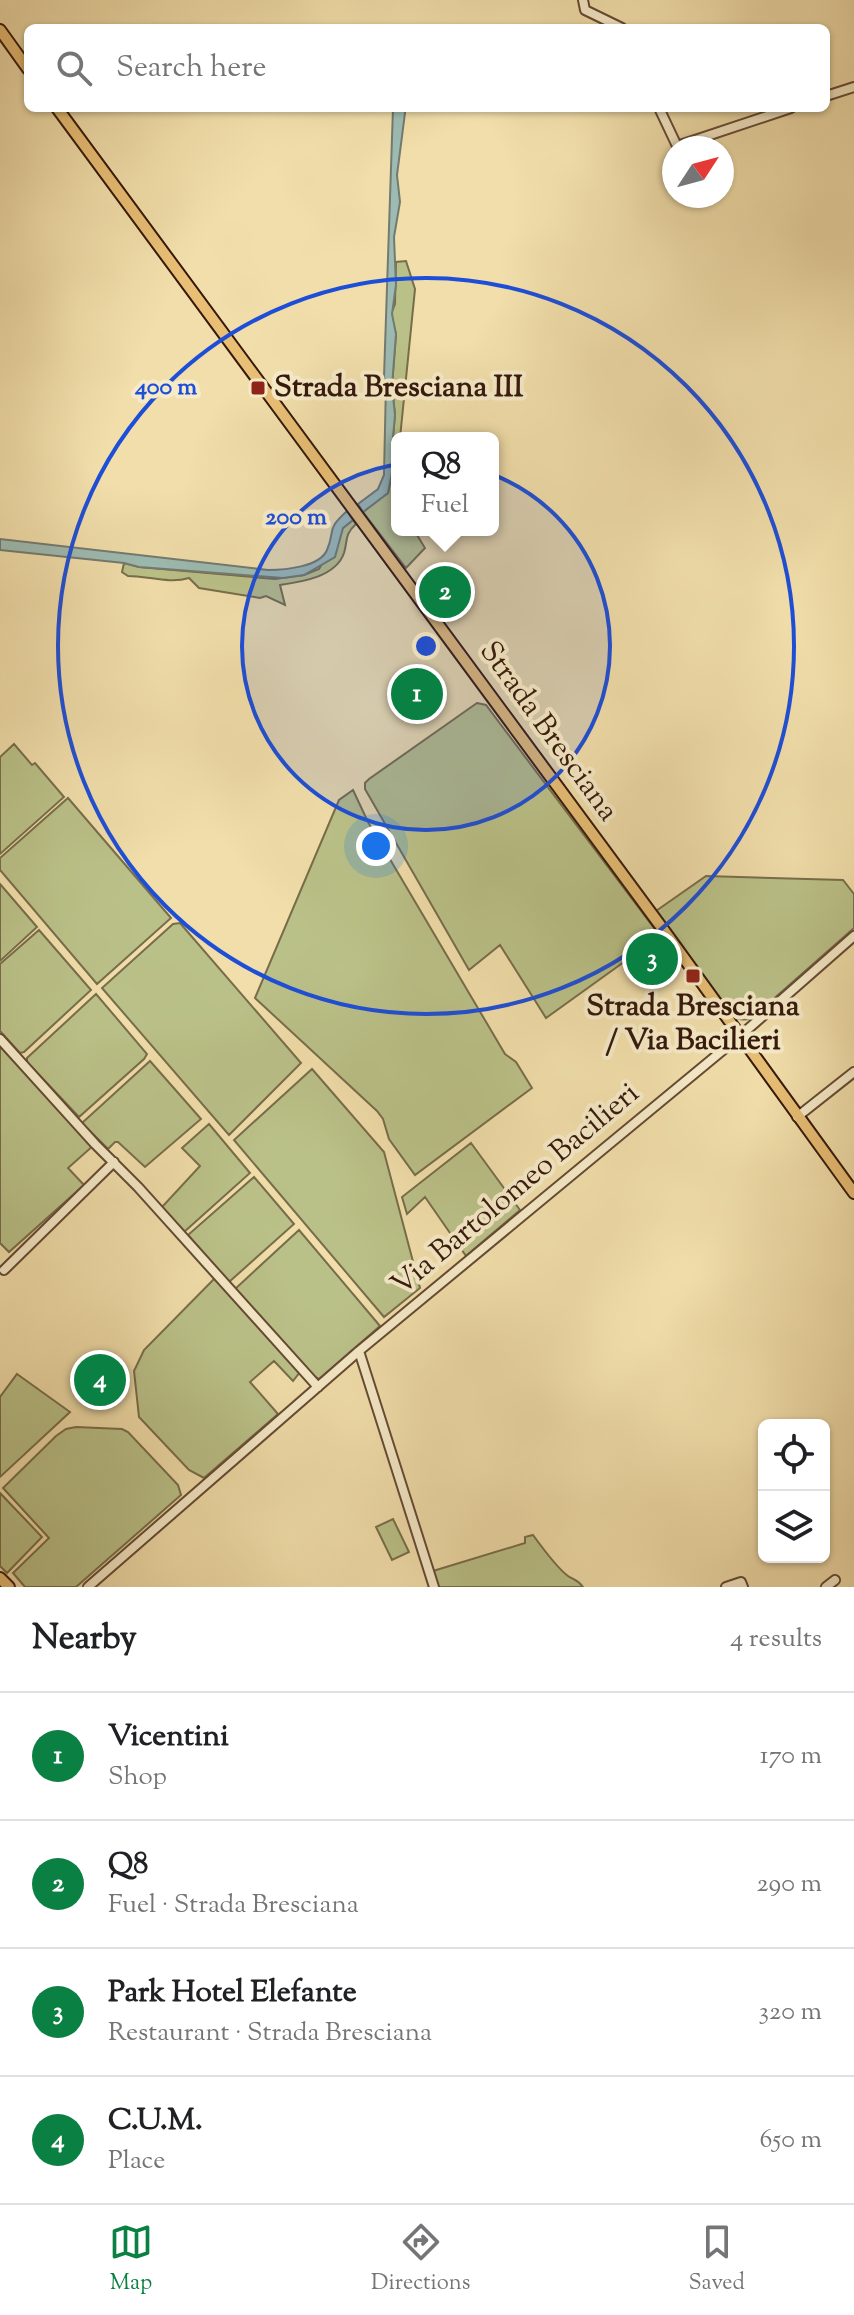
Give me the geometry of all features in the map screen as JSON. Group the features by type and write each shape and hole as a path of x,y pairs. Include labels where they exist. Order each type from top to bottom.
{"main road":[{"path":"0,30 24,63"},
{"name":"Strada Bresciana","path":"60,112 854,1193"},
{"path":"0,1578 9,1587"}],"street":[{"path":"583,0 585,10 614,24"},
{"path":"830,95 854,87"},
{"path":"661,112 677,146 779,112"},
{"name":"Via Bartolomeo Bacilieri","path":"88,1587 359,1351 740,1036 854,936"},
{"path":"0,1039 318,1387"},
{"path":"797,1117 854,1072"},
{"path":"4,1270 114,1162"},
{"path":"359,1351 434,1587"},
{"path":"826,1587 835,1580"},
{"path":"726,1587 741,1582 743,1587"}],"green space":[{"path":"406,261 415,289 401,432 393,432 392,386 396,334 391,314 395,304 396,262"},
{"path":"391,478 391,536 418,536 425,548 406,568 363,512 388,493"},
{"path":"353,520 356,524 334,568 317,577 280,585 285,605 266,596 260,598 199,588 189,578 166,580 128,576 122,572 124,563 275,579 304,575 319,569 343,528"},
{"path":"477,703 486,705 660,936 546,1018 500,945 469,970 365,789 369,779"},
{"path":"14,744 64,797 0,854 0,757"},
{"path":"353,790 368,822 505,1054 516,1062 532,1088 415,1175 389,1139 377,1111 255,998 339,800"},
{"path":"68,798 171,918 97,984 0,870 0,858"},
{"path":"706,876 843,880 854,894 854,928 752,1018 738,1019 730,1014 656,911"},
{"path":"0,884 37,927 0,961"},
{"path":"180,923 301,1063 229,1135 102,988 173,924"},
{"path":"39,930 91,990 20,1053 0,1031 0,964"},
{"path":"96,994 147,1054 79,1117 27,1062 27,1058"},
{"path":"0,1042 94,1145 68,1168 84,1185 9,1252 0,1243"},
{"path":"150,1061 201,1119 145,1167 118,1142 108,1149 82,1123"},
{"path":"312,1069 384,1152 420,1288 384,1317 234,1140"},
{"path":"209,1124 250,1173 184,1232 162,1207 200,1166 182,1148"},
{"path":"471,1143 520,1210 466,1256 425,1197 407,1214 402,1197"},
{"path":"254,1177 294,1224 229,1282 188,1235"},
{"path":"299,1230 380,1326 319,1379 235,1289"},
{"path":"215,1278 300,1372 293,1381 274,1361 250,1382 278,1414 204,1478 189,1470 139,1417 134,1371 144,1350"},
{"path":"17,1374 70,1412 0,1477 0,1397"},
{"path":"76,1427 122,1429 128,1432 178,1485 181,1495 76,1587 25,1587 13,1573 49,1538 3,1488 56,1436"},
{"path":"0,1493 42,1537 7,1573 0,1566"},
{"path":"393,1519 409,1552 392,1560 376,1527"},
{"path":"533,1535 559,1568 583,1587 437,1587 433,1571 525,1543 525,1537"}],"water":[{"path":"393,112 405,112 397,175 400,202 394,237 396,285 392,314 396,334 392,386 395,415 391,432 391,478 388,493 363,512 358,504 378,489 384,475"},
{"path":"347,511 353,520 343,528 335,557 304,575 283,578 139,567 0,550 0,539 268,570 283,569 309,564 323,556 333,527"}],"place":[{"name":"Strada Bresciana III","path":"258,388"},
{"name":"Q8","path":"445,592"},
{"name":"Vicentini","path":"417,694"},
{"name":"Park Hotel Elefante","path":"652,959"},
{"name":"Strada Bresciana / Via Bacilieri","path":"693,976"},
{"name":"C.U.M.","path":"100,1380"}]}
